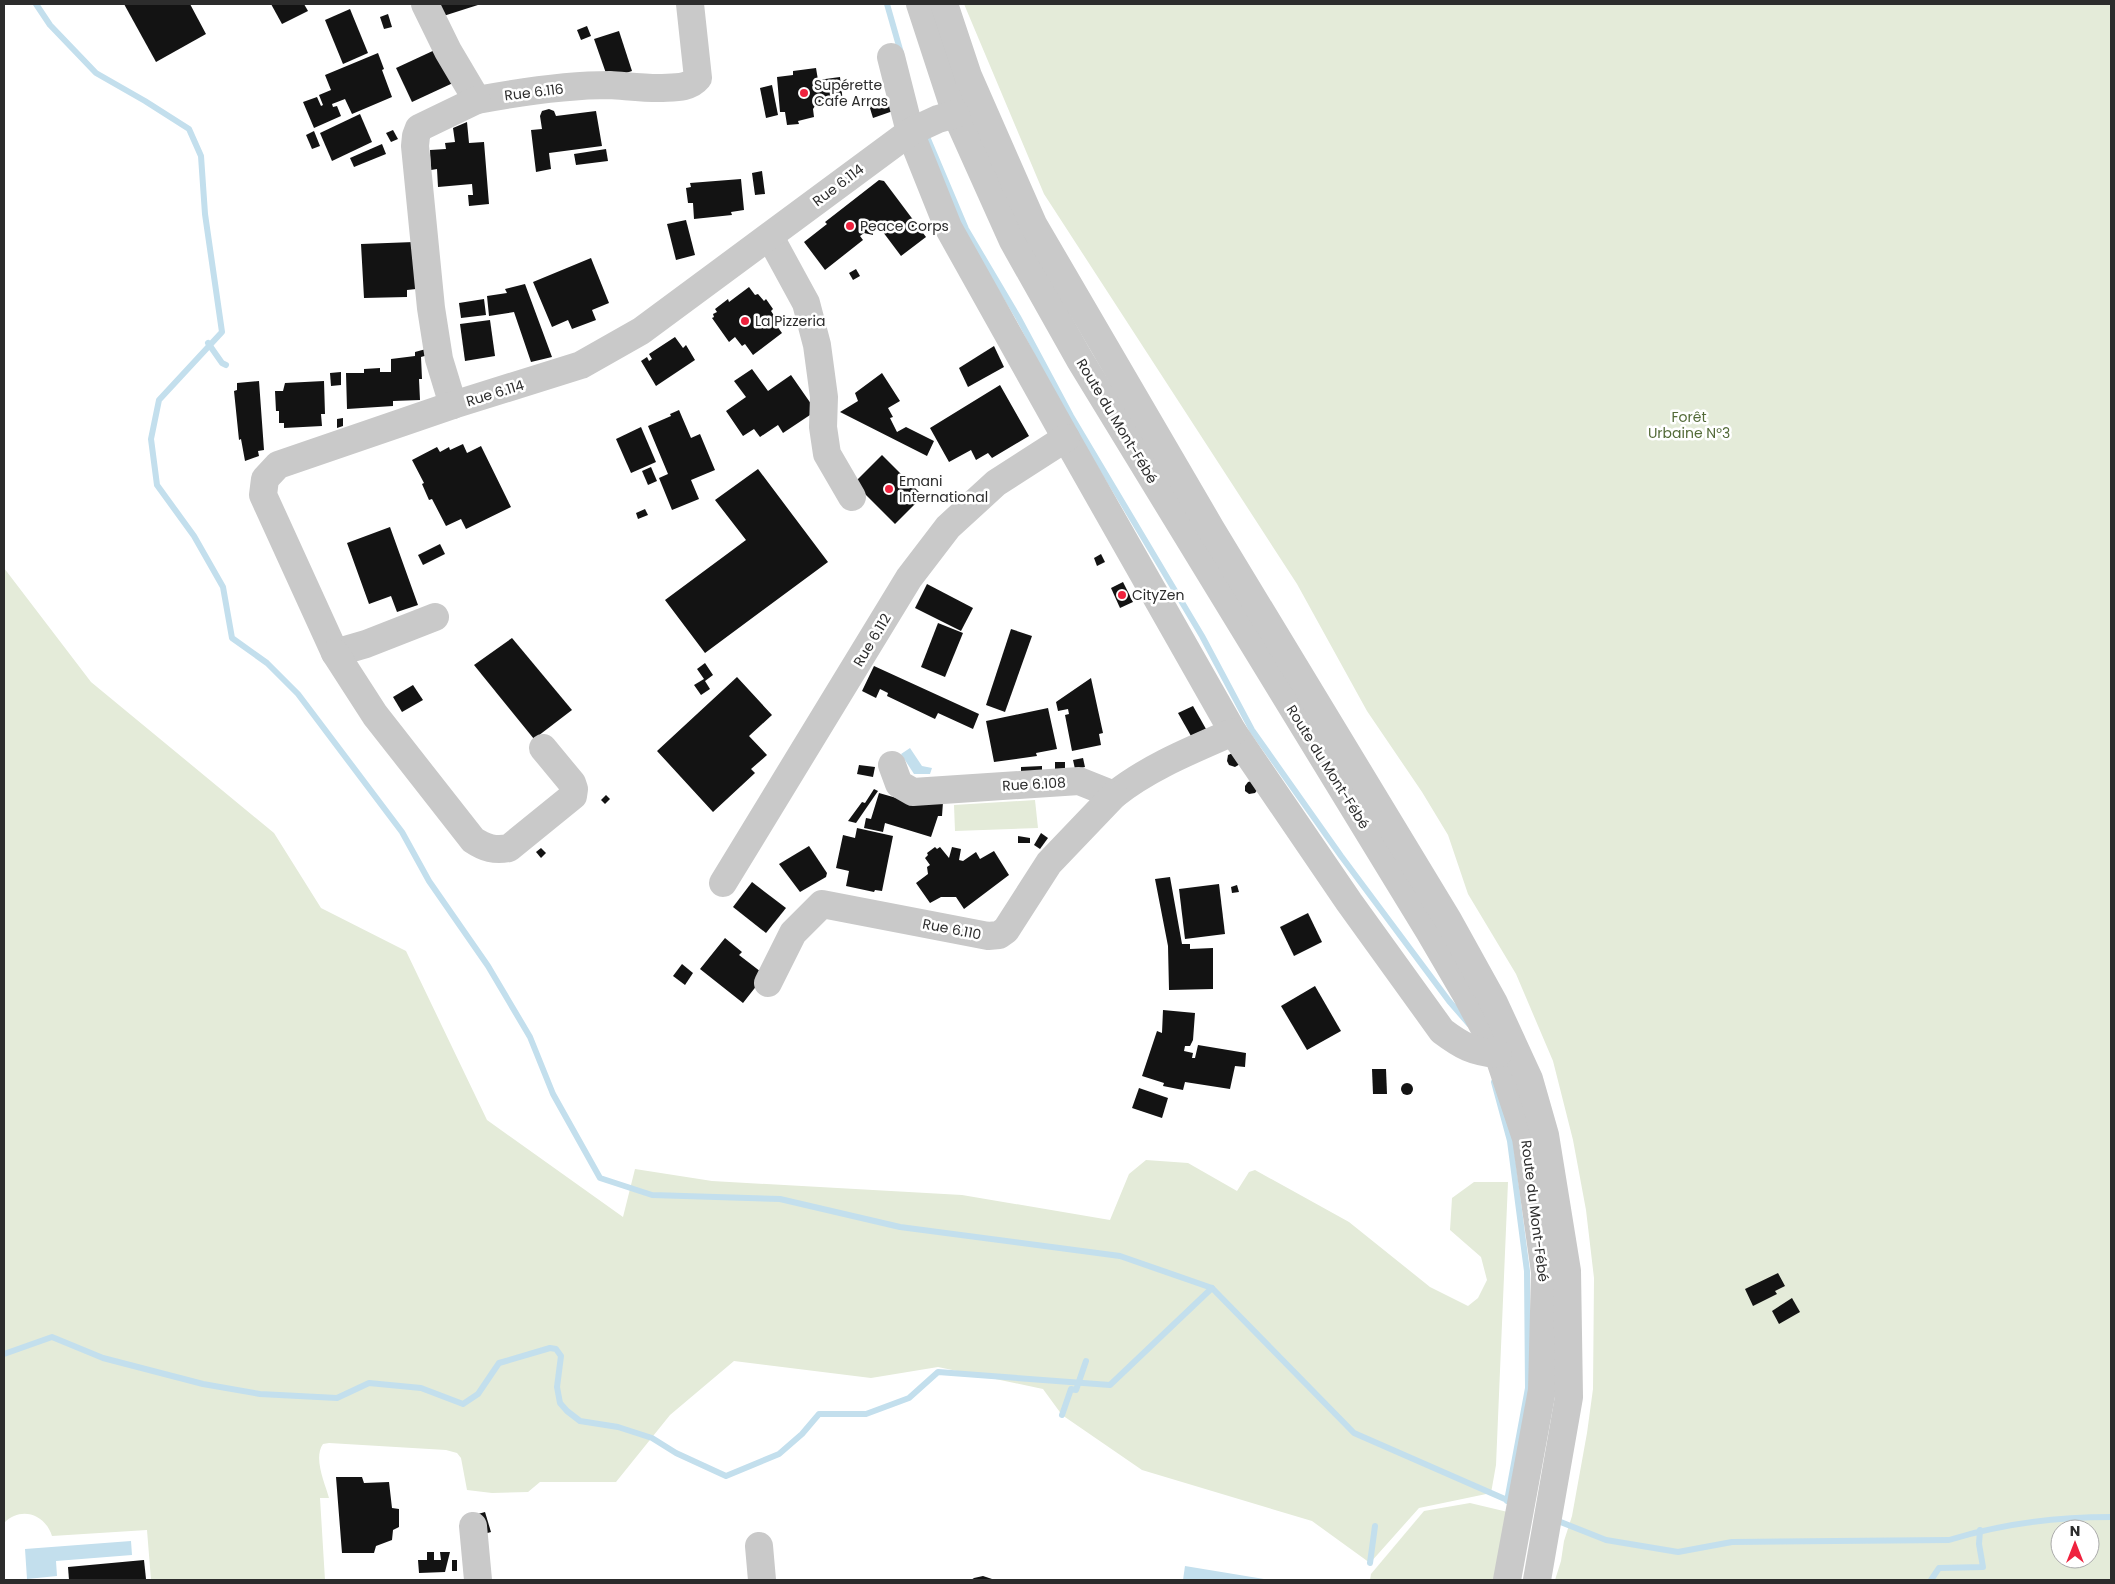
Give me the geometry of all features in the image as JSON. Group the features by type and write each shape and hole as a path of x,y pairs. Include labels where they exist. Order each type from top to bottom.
{"street":[{"path":"425,4 448,51 477,100"},
{"name":"Rue 6.116","path":"453,405 439,359 431,308 415,146 419,128 477,100 509,94 610,86 646,88 683,87 694,83 698,78 690,4"},
{"name":"Route du Mont-Fébé","path":"920,4 956,114 1013,241 1080,360 1429,931 1498,1054 1526,1138 1545,1272 1542,1390 1506,1580"},
{"name":"Route du Mont-Fébé","path":"944,4 968,76 1033,224 1212,529 1448,920 1494,1003 1529,1079 1545,1135 1567,1271 1568,1290 1569,1397 1537,1580"},
{"path":"891,57 910,132 948,227 1233,732 1349,902 1442,1031 1461,1045 1478,1053 1498,1054"},
{"name":"Rue 6.114","path":"543,748 572,782 573,796 509,848 500,850 483,846 473,840 375,715 335,653 263,495 265,479 278,465 453,405 581,366 640,331 910,132 938,119 956,114"},
{"path":"770,237 806,303 817,345 824,397 823,427 826,454 852,497"},
{"name":"Rue 6.112","path":"723,883 909,578 948,527 996,483 1066,438"},
{"path":"335,653 366,644 436,616"},
{"path":"1114,795 1125,785 1165,763 1233,732"},
{"name":"Rue 6.108","path":"892,765 899,784 913,792 1079,782 1114,795"},
{"name":"Rue 6.110","path":"768,983 793,933 822,904 988,936 999,935 1006,930 1049,864 1114,795"},
{"path":"473,1526 478,1580"},
{"path":"759,1546 762,1580"}],"green space":[{"name":"Forêt Urbaine N°3","path":"964,4 2111,4 2111,1580 1555,1580 1572,1516 1593,1389 1594,1278 1586,1210 1573,1140 1553,1061 1516,974 1468,894 1448,835 1422,792 1367,711 1297,584 1044,194"},
{"path":"4,568 91,682 274,833 321,908 406,951 487,1120 623,1217 635,1169 712,1181 962,1195 1110,1220 1129,1174 1146,1160 1188,1163 1237,1191 1249,1172 1255,1170 1349,1222 1430,1287 1468,1306 1478,1298 1487,1280 1481,1257 1450,1230 1452,1198 1474,1182 1508,1182 1496,1465 1491,1493 1419,1508 1370,1563 1312,1521 1142,1470 1062,1415 1043,1389 938,1367 871,1378 734,1361 670,1415 616,1482 540,1482 528,1492 492,1493 467,1490 461,1458 457,1453 446,1450 323,1444 320,1450 319,1463 329,1498 320,1498 325,1580 151,1580 147,1530 52,1536 44,1522 32,1515 18,1515 4,1523"},
{"path":"1035,800 1038,828 955,831 954,805"},
{"path":"1470,1503 1512,1513 1495,1580 1370,1580 1371,1574 1424,1511"}],"water":[{"path":"910,748 922,766 932,768 930,774 914,774 901,754"},
{"path":"131,1541 132,1555 56,1561 57,1576 27,1579 25,1549"},
{"path":"1185,1566 1270,1580 1183,1580"}],"building":[{"path":"124,4 190,4 206,34 156,62"},
{"path":"271,4 304,4 308,11 282,24"},
{"path":"429,4 481,4 434,19"},
{"path":"350,9 368,53 343,64 325,20"},
{"path":"388,14 392,27 384,29 380,17"},
{"path":"587,26 591,36 581,40 577,30"},
{"path":"619,31 632,71 608,79 594,39"},
{"path":"437,49 453,83 412,102 396,68"},
{"path":"378,53 392,97 352,114 345,99 332,104 333,107 337,106 341,116 314,128 303,102 317,97 321,106 323,105 319,95 331,90 325,75"},
{"path":"816,68 818,80 840,77 843,102 815,106 813,109 814,117 798,121 799,124 787,125 785,112 780,112 777,77 793,75 793,71"},
{"path":"772,85 778,115 766,118 760,88"},
{"path":"889,99 893,111 873,118 869,105"},
{"path":"549,109 554,111 556,116 596,111 602,146 549,153 551,169 536,172 531,130 542,129 540,116 542,111"},
{"path":"360,114 372,142 332,161 320,133"},
{"path":"467,122 469,143 484,142 489,204 469,206 468,195 473,195 472,184 438,187 437,169 431,170 430,150 446,149 445,143 455,142 453,128"},
{"path":"393,130 398,139 391,142 386,133"},
{"path":"314,131 320,146 312,149 306,135"},
{"path":"382,144 386,154 354,167 350,158"},
{"path":"606,149 608,161 576,165 574,154"},
{"path":"762,171 765,194 755,195 752,173"},
{"path":"741,179 744,210 731,212 732,215 694,219 693,203 688,203 686,188 691,187 690,183"},
{"name":"Peace Corps","path":"879,180 884,181 926,237 901,256 877,224 873,227 873,235 864,233 860,236 863,240 825,270 804,242 827,224 825,222"},
{"path":"686,220 695,255 676,260 667,224"},
{"path":"414,242 416,289 407,290 407,297 364,298 361,244"},
{"path":"591,258 609,303 592,310 596,320 572,329 568,320 552,327 533,282"},
{"path":"856,269 860,276 853,280 849,273"},
{"path":"525,284 552,357 531,362 514,312 489,316 487,296 507,293 505,289"},
{"name":"La Pizzeria","path":"749,287 755,295 758,294 764,301 766,299 773,309 771,311 777,320 774,322 782,333 753,355 745,344 742,346 735,337 729,342 712,318 714,317 713,314 717,312 715,309 728,299 729,302"},
{"path":"484,299 486,315 461,318 459,303"},
{"path":"490,320 495,356 465,361 460,324"},
{"path":"675,337 683,348 686,345 695,360 656,386 641,361 647,357 649,361 652,359 649,354"},
{"path":"994,346 1004,367 968,387 959,368"},
{"path":"426,349 428,355 421,357 422,379 419,379 420,400 393,401 393,406 347,409 346,373 364,373 364,369 380,368 380,372 391,372 391,359 415,356 415,352"},
{"path":"752,369 768,391 791,375 816,411 783,433 778,425 760,437 754,429 743,436 726,411 746,397 734,381"},
{"path":"341,372 341,385 331,386 330,373"},
{"path":"882,373 900,401 888,408 893,417 890,418 897,432 906,427 934,441 927,456 840,412 858,401 855,393"},
{"path":"259,381 264,450 258,451 259,456 245,461 241,439 239,440 234,391 237,390 237,383"},
{"path":"324,381 325,414 321,414 322,426 284,428 284,423 279,423 279,411 276,411 275,391 283,391 285,383"},
{"path":"1000,385 1029,436 992,458 988,453 976,460 971,450 949,462 930,428"},
{"path":"679,410 691,438 700,434 715,470 691,480 699,499 672,510 659,478 668,474 648,426 671,416 670,414"},
{"path":"343,418 343,426 337,428 337,419"},
{"path":"641,427 656,462 631,473 616,439"},
{"path":"463,444 467,453 481,446 511,507 466,529 461,519 446,526 432,499 429,500 422,484 424,483 412,460 437,447 440,452 449,447 450,450"},
{"name":"Emani International","path":"882,455 923,496 895,524 854,483"},
{"path":"651,467 657,481 648,485 642,471"},
{"path":"758,469 828,562 705,653 665,600 746,540 715,500"},
{"path":"645,509 648,515 638,519 636,513"},
{"path":"390,527 418,605 397,612 391,596 369,604 347,543"},
{"path":"440,544 445,554 423,565 418,555"},
{"path":"1101,554 1105,562 1097,566 1094,558"},
{"name":"CityZen","path":"1123,582 1133,602 1120,608 1111,588"},
{"path":"927,584 973,608 961,631 915,608"},
{"path":"938,623 963,633 945,677 921,667"},
{"path":"1011,629 1032,636 1005,712 986,705"},
{"path":"512,638 572,710 534,739 474,665"},
{"path":"705,663 713,675 705,681 710,689 701,695 694,685 704,679 697,669"},
{"path":"874,666 979,714 973,729 938,713 935,719 887,696 888,693 880,689 876,698 862,691"},
{"path":"737,677 772,715 749,736 767,755 751,769 755,773 713,812 657,751"},
{"path":"1091,678 1103,733 1099,734 1101,745 1072,751 1065,715 1069,714 1068,709 1058,711 1056,702"},
{"path":"413,685 423,700 402,712 393,697"},
{"path":"1193,706 1206,729 1191,736 1178,713"},
{"path":"1048,708 1057,749 1036,753 1037,756 994,762 986,721"},
{"path":"1233,753 1240,764 1235,767 1229,765 1227,761 1228,755"},
{"path":"1083,758 1085,767 1075,769 1073,760"},
{"path":"1055,762 1065,762 1065,771 1055,772"},
{"path":"859,765 875,767 873,777 857,774"},
{"path":"1042,766 1042,773 1021,774 1021,767"},
{"path":"1252,781 1258,789 1255,793 1249,794 1245,791 1245,786 1248,782"},
{"path":"874,789 878,791 856,823 848,821 862,802 865,803"},
{"path":"879,793 907,801 943,802 942,816 938,816 931,837 885,823 883,832 864,828 866,818 871,819"},
{"path":"606,795 610,799 605,804 601,800"},
{"path":"857,828 893,836 882,891 875,890 874,892 846,886 849,871 836,868 843,835 855,838"},
{"path":"1041,833 1048,838 1040,849 1034,845"},
{"path":"1018,836 1030,838 1030,843 1018,843"},
{"path":"809,846 827,873 826,877 800,892 779,864"},
{"path":"935,847 937,849 940,847 949,858 952,847 961,849 959,860 963,861 976,852 980,859 994,851 1009,875 964,909 956,897 941,897 930,903 916,883 928,874 927,867 930,865 925,858 928,855 927,853"},
{"path":"541,848 546,853 541,858 536,852"},
{"path":"1170,877 1182,944 1190,944 1190,949 1213,948 1213,989 1169,990 1168,946 1155,879"},
{"path":"752,882 786,908 766,933 733,907"},
{"path":"1219,884 1225,934 1185,939 1179,889"},
{"path":"1237,885 1239,892 1232,893 1231,887"},
{"path":"1308,913 1322,942 1294,956 1280,927"},
{"path":"725,938 742,952 739,955 765,975 743,1003 700,969"},
{"path":"682,964 693,973 685,985 673,976"},
{"path":"1315,986 1341,1031 1307,1050 1281,1006"},
{"path":"1163,1010 1195,1013 1193,1040 1190,1046 1185,1046 1184,1051 1193,1053 1192,1058 1195,1058 1198,1045 1246,1053 1245,1067 1235,1066 1230,1089 1185,1082 1183,1090 1163,1086 1164,1083 1142,1076 1157,1031 1162,1033"},
{"path":"1372,1069 1386,1069 1387,1094 1373,1094"},
{"path":"1407,1083 1413,1089 1407,1095 1401,1089"},
{"path":"1139,1088 1168,1098 1162,1118 1132,1108"},
{"path":"1778,1273 1785,1286 1775,1291 1777,1294 1753,1306 1745,1289"},
{"path":"1792,1298 1800,1312 1779,1324 1772,1311"},
{"path":"336,1477 362,1477 364,1483 389,1482 392,1508 399,1509 399,1527 393,1530 392,1540 376,1546 374,1553 342,1553"},
{"path":"485,1512 491,1532 484,1534 478,1514"},
{"path":"427,1552 434,1552 434,1560 441,1560 440,1552 450,1552 445,1572 419,1573 418,1560 427,1560"},
{"path":"144,1560 146,1579 69,1580 68,1567"},
{"path":"452,1560 457,1560 457,1571 452,1571"},
{"path":"983,1576 995,1580 971,1580 974,1578"}],"waterway":[{"path":"36,4 50,25 96,73 189,129 201,156 205,214 222,332 159,400 151,439 157,485 194,536 223,587 232,638 267,663 298,694 402,832 429,881 488,966 530,1037 553,1094 600,1178 652,1195 780,1199 900,1227 1120,1256 1212,1288 1354,1433 1514,1503"},
{"path":"887,4 901,53"},
{"path":"925,132 966,229 1018,317 1071,416 1202,636 1252,730 1341,856 1449,1001 1469,1024"},
{"path":"208,343 222,363 226,365"},
{"path":"1494,1082 1510,1141 1527,1271 1528,1388 1507,1501"},
{"path":"4,1354 52,1337 103,1358 203,1384 260,1394 337,1398 369,1383 421,1388 463,1404 478,1394 499,1363 550,1348 556,1349 561,1356 557,1387 560,1403 580,1421 618,1427 652,1438 676,1453 726,1476 779,1454 802,1434 819,1414 866,1414 909,1398 938,1372 1110,1385 1212,1288"},
{"path":"1062,1415 1071,1389 1076,1390 1086,1361"},
{"path":"1553,1519 1606,1540 1678,1552 1732,1542 1949,1540 2029,1522 2111,1517"},
{"path":"1370,1563 1375,1526"},
{"path":"1931,1580 1939,1568 1983,1567 1979,1544 1980,1530"}],"place":[{"name":"Supérette Cafe Arras","path":"804,93"},
{"name":"Peace Corps","path":"850,226"},
{"name":"La Pizzeria","path":"745,321"},
{"name":"Emani International","path":"889,489"},
{"name":"CityZen","path":"1122,595"}]}
